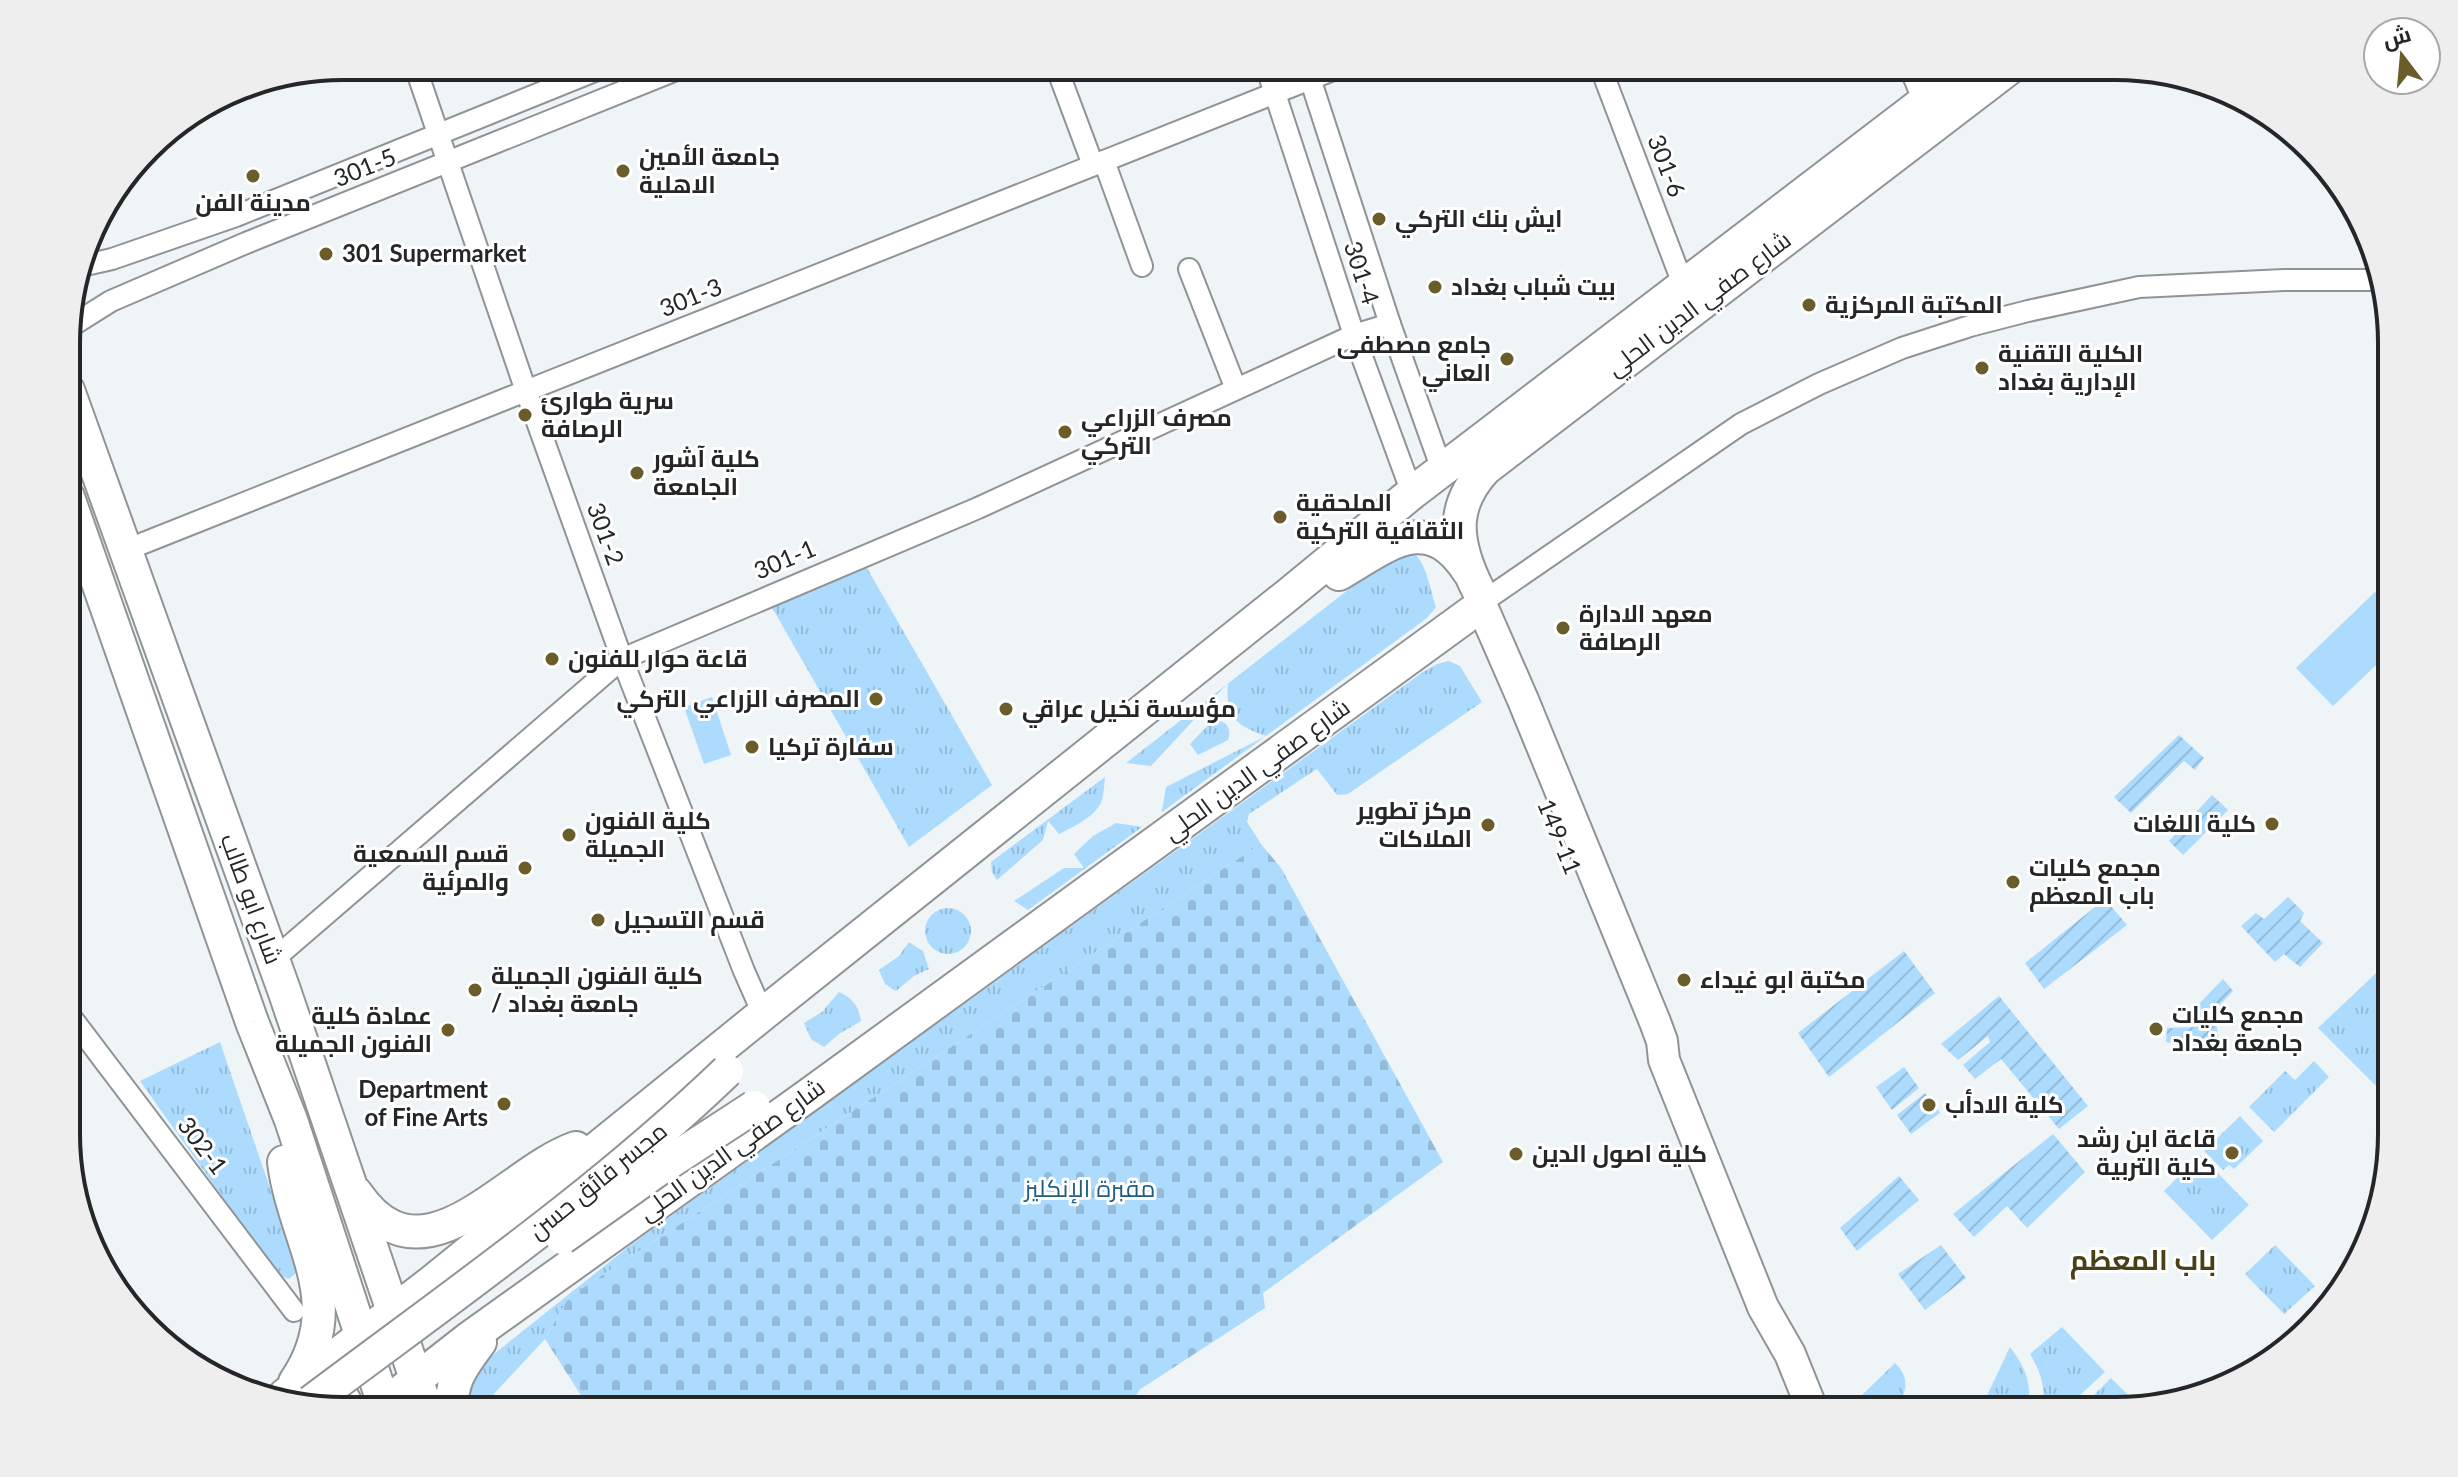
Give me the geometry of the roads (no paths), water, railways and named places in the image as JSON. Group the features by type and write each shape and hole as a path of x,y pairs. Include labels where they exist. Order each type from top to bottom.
{"main road":[{"name":"شارع صفي الدين الحلي","path":"297,1392 361,1336 865,935 1412,493 1953,80"},
{"name":"شارع صفي الدين الحلي","path":"396,1397 468,1339 1444,633 1478,595 1463,548 1460,518 1465,495 1485,469 1994,80"},
{"name":"شارع ابو طالب","path":"81,464 126,550 273,960 422,1397"},
{"name":"شارع ابو طالب","path":"80,531 252,1022 291,1120 379,1397"},
{"path":"1289,594 1313,588 1397,540 1412,536 1427,537 1453,550 1478,595"},
{"name":"مجسر فائق حسن","path":"297,1393 561,1213 641,1148 727,1071 865,935"},
{"name":"مجسر فائق حسن","path":"353,1397 574,1229 659,1169 754,1107 926,1010"},
{"path":"291,1120 284,1146 285,1171 316,1280 320,1316 310,1357 298,1378 295,1392"},
{"path":"349,1182 364,1205 388,1223 417,1231 432,1231 460,1221 553,1158 574,1148 606,1141"},
{"path":"433,1281 424,1297 428,1323 441,1336 468,1339"},
{"path":"452,1397 456,1376 502,1315"},
{"path":"298,1393 320,1382 343,1397"}],"street":[{"name":"301-2","path":"420,80 622,659 763,1014"},
{"name":"301-5","path":"93,263 236,216 572,80"},
{"path":"621,80 625,90"},
{"name":"301-5","path":"81,320 111,301 246,243 650,80"},
{"path":"1062,80 1142,266"},
{"name":"301-4","path":"1270,80 1354,335 1412,493"},
{"name":"301-3","path":"126,550 1275,94 1298,80"},
{"name":"301-4","path":"1311,80 1390,324 1442,470"},
{"name":"301-6","path":"1605,80 1683,284"},
{"path":"1915,80 1924,102"},
{"path":"236,216 246,243"},
{"path":"1189,269 1236,389"},
{"path":"1478,595 1741,424 1819,384 1902,348 2028,311 2139,287 2284,280 2370,280"},
{"name":"301-1","path":"273,960 622,659 978,508 1354,335 1390,324"},
{"name":"149-11","path":"1478,595 1655,1022 1662,1041 1664,1060 1763,1307 1790,1354 1807,1396"},
{"name":"149-11","path":"1444,633 1466,633 1478,649 1551,815 1638,1030 1651,1050 1664,1060"},
{"name":"302-1","path":"80,1029 294,1311"},
{"name":"149-11","path":"1763,1307 1771,1350 1788,1396"}],"place":[{"name":"جامعة الأمين الاهلية","path":"623,171"},
{"name":"مدينة الفن","path":"253,176"},
{"name":"ايش بنك التركي","path":"1379,219"},
{"name":"301 Supermarket","path":"326,254"},
{"name":"بيت شباب بغداد","path":"1435,287"},
{"name":"المكتبة المركزية","path":"1809,305"},
{"name":"جامع مصطفى العاني","path":"1507,359"},
{"name":"الكلية التقنية الإدارية بغداد","path":"1982,368"},
{"name":"سرية طوارئ الرصافة","path":"525,415"},
{"name":"مصرف الزراعي التركي","path":"1065,432"},
{"name":"كلية آشور الجامعة","path":"637,473"},
{"name":"الملحقية الثقافية التركية","path":"1280,517"},
{"name":"معهد الادارة الرصافة","path":"1563,628"},
{"name":"قاعة حوار للفنون","path":"552,659"},
{"name":"المصرف الزراعي التركي","path":"876,699"},
{"name":"مؤسسة نخيل عراقي","path":"1006,709"},
{"name":"سفارة تركيا","path":"752,747"},
{"name":"كلية اللغات","path":"2272,824"},
{"name":"مركز تطوير الملاكات","path":"1488,825"},
{"name":"كلية الفنون الجميلة","path":"569,835"},
{"name":"قسم السمعية والمرئية","path":"525,868"},
{"name":"مجمع كليات باب المعظم","path":"2013,882"},
{"name":"قسم التسجيل","path":"598,920"},
{"name":"مكتبة ابو غيداء","path":"1684,980"},
{"name":"كلية الفنون الجميلة / جامعة بغداد","path":"475,990"},
{"name":"مجمع كليات جامعة بغداد","path":"2156,1029"},
{"name":"عمادة كلية الفنون الجميلة","path":"448,1030"},
{"name":"Department of Fine Arts","path":"504,1104"},
{"name":"كلية الادأب","path":"1929,1105"},
{"name":"قاعة ابن رشد كلية التربية","path":"2232,1153"},
{"name":"كلية اصول الدين","path":"1516,1154"}],"district":[{"name":"باب المعظم","path":"2143,1260"}],"park label":[{"name":"مقبرة الإنكليز","path":"1090,1189"}]}
